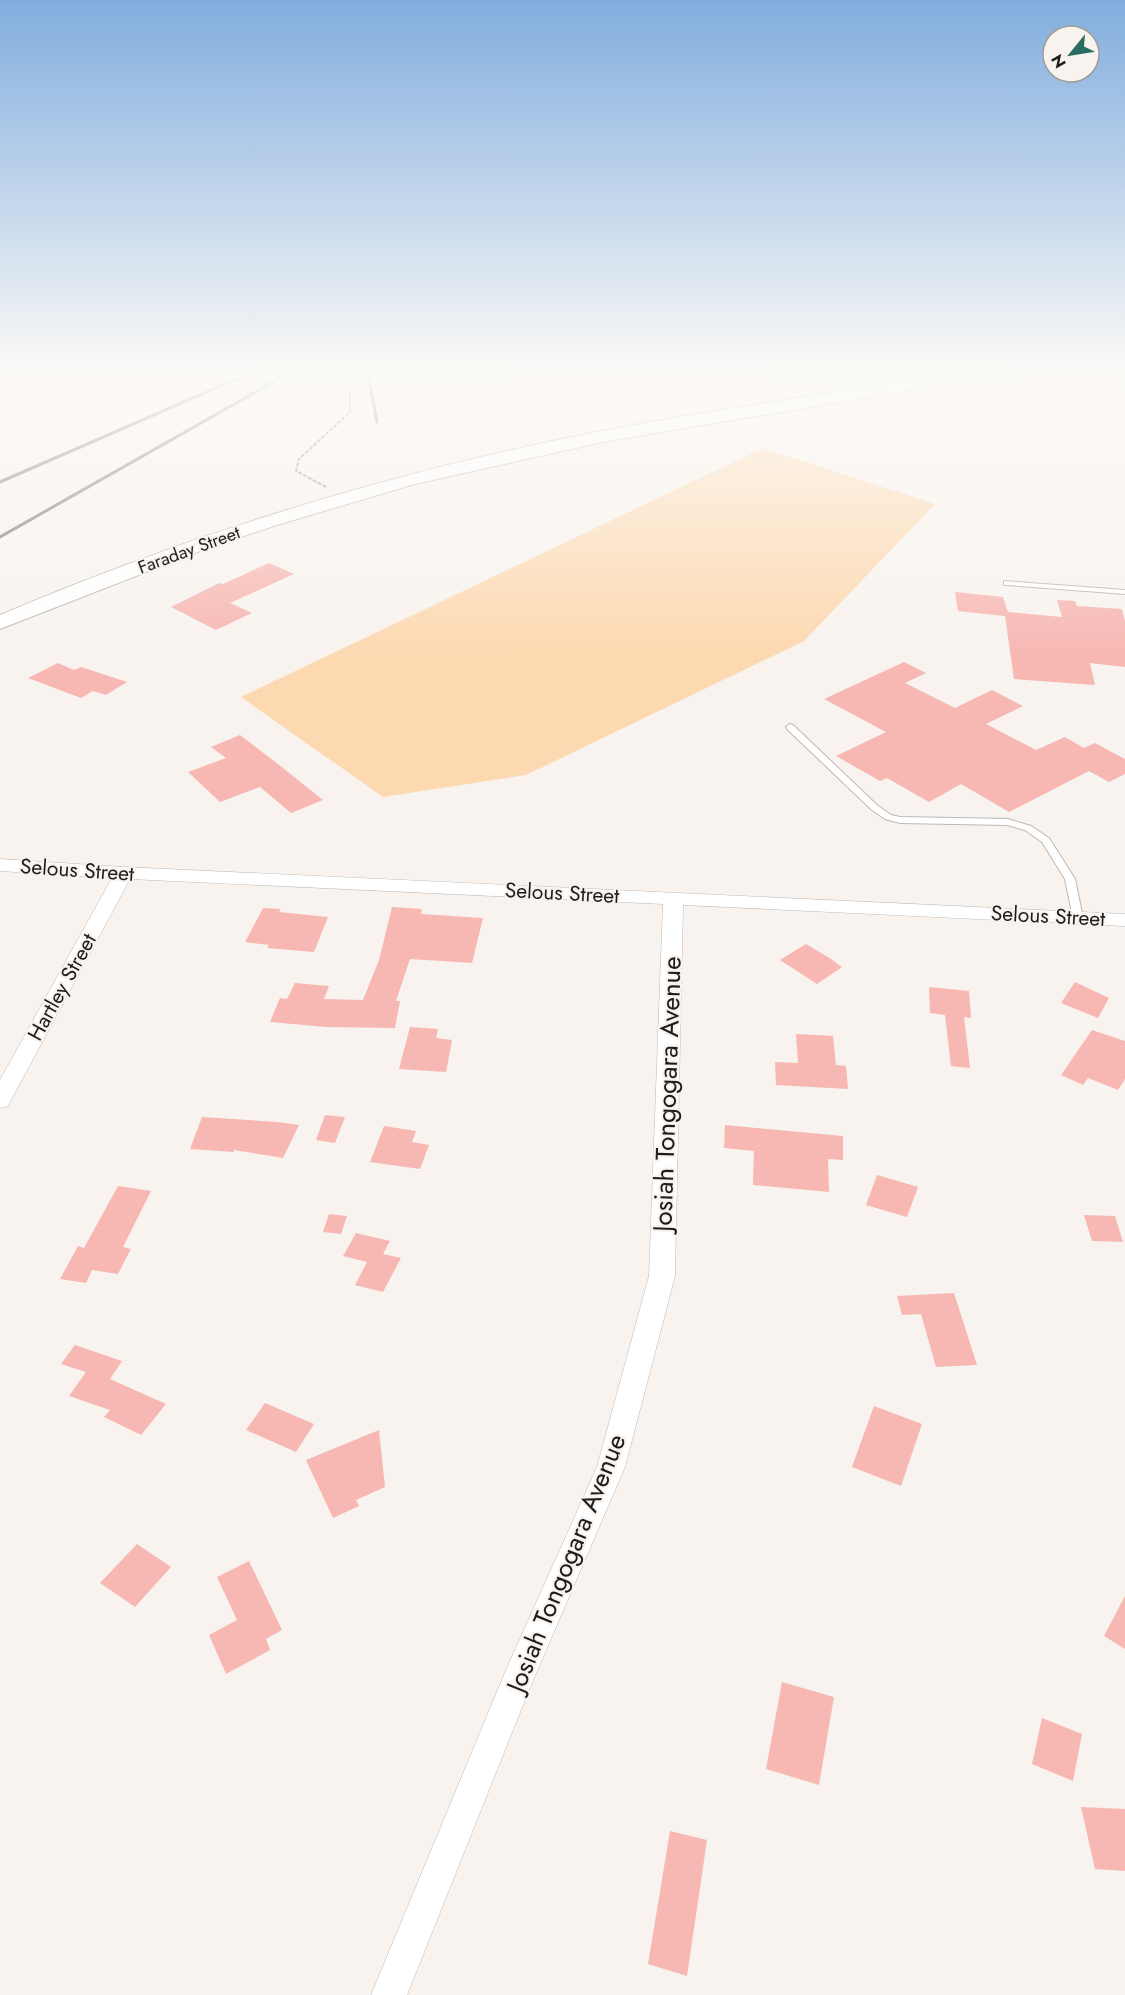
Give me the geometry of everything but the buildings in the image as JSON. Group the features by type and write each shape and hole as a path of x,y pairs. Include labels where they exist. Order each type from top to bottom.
{"street":[{"name":"Faraday Street","path":"0,623 101,581 217,539 348,498 474,466"},
{"name":"Selous Street","path":"0,865 124,873 1125,920"},
{"name":"Hartley Street","path":"0,1100 124,873"},
{"name":"Josiah Tongogara Avenue","path":"389,1995 518,1681 611,1467 662,1275 673,897"}],"lane":[{"path":"1007,583 1125,592"},
{"path":"790,726 875,808 888,817 900,820 1008,822 1028,828 1046,840 1070,879 1078,918"}],"path":[{"path":"297,466 296,471 348,498"}],"shaded area":[{"path":"725,466 819,466 935,504 804,641 526,775 383,797 241,697"}],"railway":[{"path":"0,482 36,466"},
{"path":"0,537 125,466"}]}
